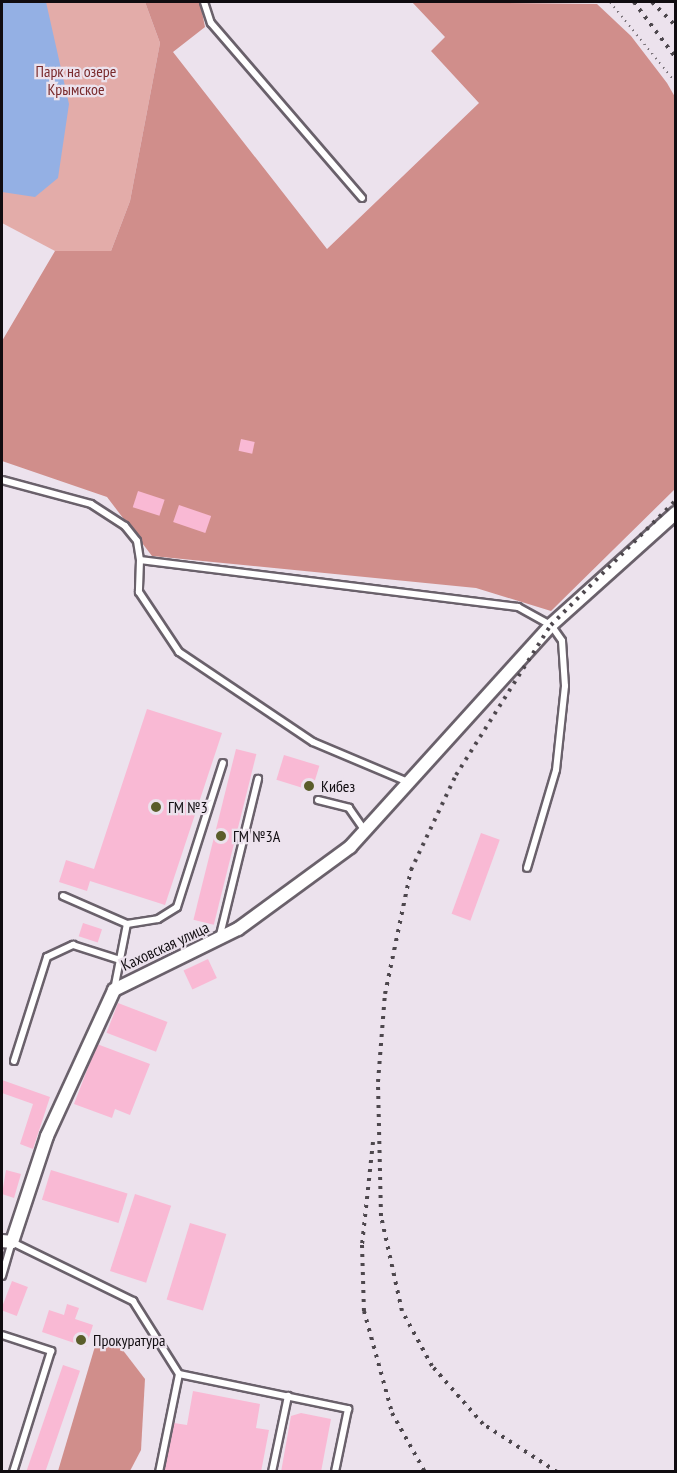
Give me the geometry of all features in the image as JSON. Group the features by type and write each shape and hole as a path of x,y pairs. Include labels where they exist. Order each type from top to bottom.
{"street":[{"name":"Каховская улица","path":"7,1242 47,1136 114,990 219,940 288,896 365,831 412,784 551,625 675,513"}],"lane":[{"path":"204,2 211,23 362,198"},
{"path":"2,480 91,504 125,526 137,541 140,560 139,592 179,652 313,742 412,784"},
{"path":"140,560 518,607 551,625 562,641 565,686 556,770 527,868"},
{"path":"63,896 128,924 158,919 177,907 223,763"},
{"path":"219,940 258,779"},
{"path":"318,800 349,808 365,831"},
{"path":"114,990 128,924"},
{"path":"14,1061 47,957 73,945 120,960"},
{"path":"2,1276 7,1242 134,1301 179,1374 159,1472"},
{"path":"2,1335 51,1351 13,1472"},
{"path":"179,1374 348,1409 336,1472"},
{"path":"273,1472 288,1396"}],"path":[{"path":"610,2 675,83"}],"green space":[{"name":"Парк на озере Крымское","path":"2,2 145,2 160,43 130,201 111,251 55,251 2,223"}],"shaded area":[{"path":"145,2 200,2 205,27 173,52 327,249 479,103 431,51 445,37 412,2 597,4 631,36 667,83 675,97 675,489 551,611 476,588 152,556 107,497 2,461 2,341 55,251 111,251 130,201 160,43"},
{"path":"112,1336 145,1379 141,1450 130,1471 58,1471 96,1343"}],"water":[{"path":"2,2 46,2 69,104 58,178 35,197 2,192"}],"building":[{"path":"241,439 255,442 252,454 239,451"},
{"path":"138,491 165,500 159,516 133,507"},
{"path":"179,505 211,516 205,533 173,522"},
{"name":"ГМ №3","path":"147,709 222,733 165,905 90,881 87,891 59,882 66,860 94,869"},
{"name":"ГМ №3А","path":"236,749 256,754 214,925 193,920"},
{"path":"284,755 319,766 312,791 276,780"},
{"path":"481,833 500,840 470,921 452,914"},
{"path":"83,923 102,929 98,942 79,936"},
{"path":"208,959 217,978 192,989 184,970"},
{"path":"118,1003 167,1022 156,1052 107,1033"},
{"path":"97,1044 150,1064 130,1115 115,1109 112,1118 74,1104"},
{"path":"2,1080 50,1097 33,1149 20,1144 33,1104 2,1093"},
{"path":"6,1170 21,1174 14,1198 2,1194"},
{"path":"51,1170 128,1193 118,1223 42,1200"},
{"path":"135,1194 171,1206 146,1283 110,1271"},
{"path":"190,1223 226,1234 203,1311 167,1300"},
{"path":"12,1281 28,1287 17,1316 2,1310"},
{"path":"67,1304 79,1308 75,1319 93,1325 86,1347 42,1332 49,1310 64,1315"},
{"path":"63,1365 80,1371 45,1472 27,1471"},
{"path":"193,1391 260,1404 256,1428 269,1430 261,1472 164,1472 174,1423 187,1425"},
{"path":"301,1413 331,1419 321,1472 281,1472 291,1416"}],"railway":[{"path":"634,2 676,58"},
{"path":"652,2 676,26"},
{"path":"557,1472 483,1424 432,1366 402,1311 381,1216 378,1082 385,994 411,870 456,775 551,625 676,500"},
{"path":"373,1142 362,1245 364,1311 392,1413 425,1472"}],"place":[{"name":"Кибез","path":"309,786"},
{"name":"ГМ №3","path":"156,807"},
{"name":"ГМ №3А","path":"221,836"},
{"name":"Прокуратура","path":"81,1340"}]}
